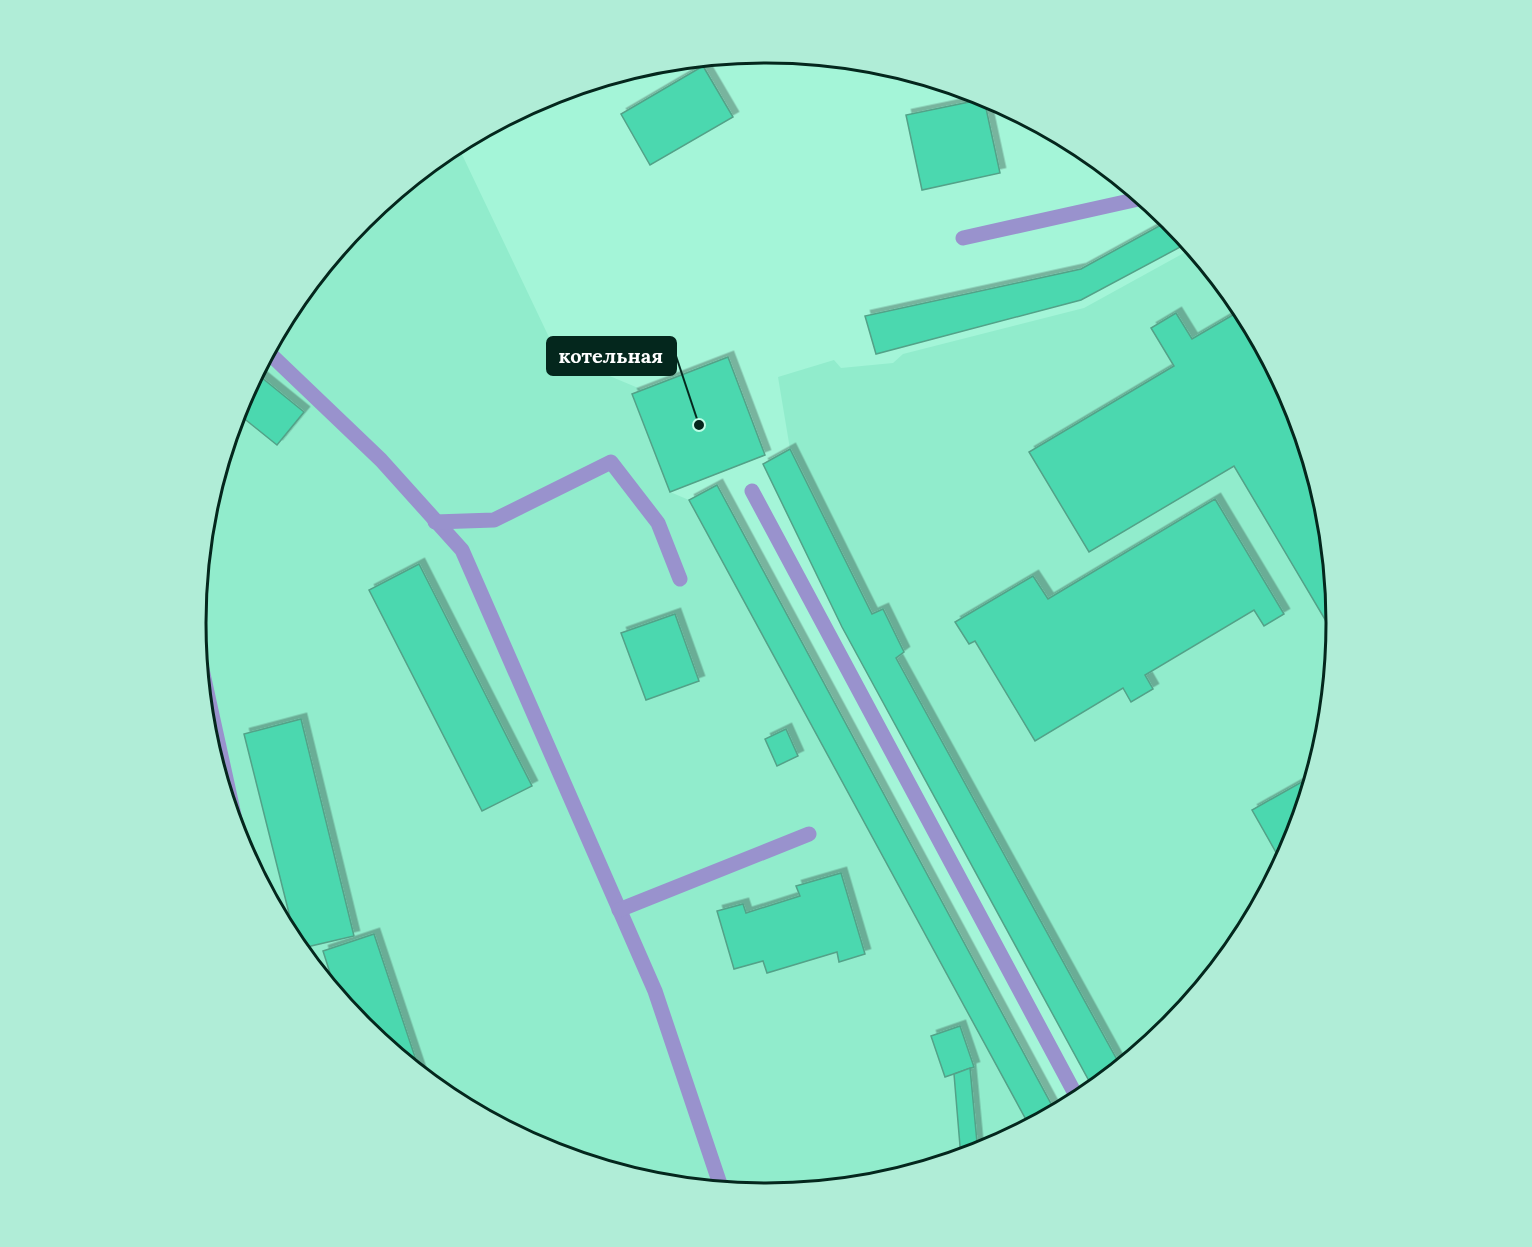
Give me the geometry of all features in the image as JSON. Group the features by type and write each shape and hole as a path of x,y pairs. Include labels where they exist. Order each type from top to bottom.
{"lane":[{"path":"963,238 1134,200"},
{"path":"273,357 381,460 462,550 655,991 719,1182"},
{"path":"435,522 494,519 611,462 658,523 680,579"},
{"path":"752,490 1074,1092"},
{"path":"619,910 809,834"}],"shaded area":[{"path":"461,153 557,354 643,390 632,395 670,492 689,500 1026,1120 980,1141 911,1165 839,1179 803,1183 729,1183 693,1179 621,1165 586,1154 518,1126 486,1109 455,1090 396,1045 370,1020 321,965 300,935 263,871 235,804 216,733 210,697 206,624 207,587 216,514 235,443 263,376 281,343 321,282 370,227 396,202"},
{"path":"1185,252 1187,254 1232,312 1269,376 1284,409 1297,443 1316,514 1325,587 1326,624 1322,697 1307,769 1284,838 1251,904 1211,965 1162,1020 1117,1060 896,658 904,652 883,609 872,614 790,449 778,377 834,360 841,368 893,363 903,354 1084,308"}],"building":[{"path":"703,67 733,117 650,165 621,114"},
{"path":"969,102 986,109 1000,173 922,190 906,115"},
{"path":"1160,225 1180,247 1081,300 876,354 865,316 1081,269"},
{"path":"1176,313 1192,339 1234,315 1269,376 1297,443 1316,514 1322,550 1326,621 1234,466 1089,552 1029,452 1174,366 1151,328"},
{"path":"728,357 765,455 670,492 632,394"},
{"path":"262,378 304,412 277,445 244,419"},
{"path":"790,449 872,614 883,609 904,652 896,658 1117,1060 1089,1081 842,627 763,464"},
{"path":"717,485 1052,1105 1046,1109 1026,1120 689,500"},
{"path":"1215,499 1284,614 1264,626 1254,610 1145,675 1153,689 1131,702 1123,688 1035,741 975,641 969,644 955,622 1033,576 1048,599"},
{"path":"419,564 532,786 482,811 369,590"},
{"path":"675,614 699,681 646,700 621,633"},
{"path":"301,719 354,936 308,947 291,920 244,734"},
{"path":"786,729 798,756 777,766 765,739"},
{"path":"1304,781 1277,854 1252,810"},
{"path":"841,873 865,954 839,962 837,952 767,973 763,961 734,969 717,911 743,904 746,913 800,896 796,886"},
{"path":"374,934 416,1061 370,1020 331,977 323,951"},
{"path":"960,1026 974,1067 945,1077 931,1036"},
{"path":"970,1068 977,1142 960,1149 954,1074"}],"place":[{"name":"котельная","path":"699,425"}]}
